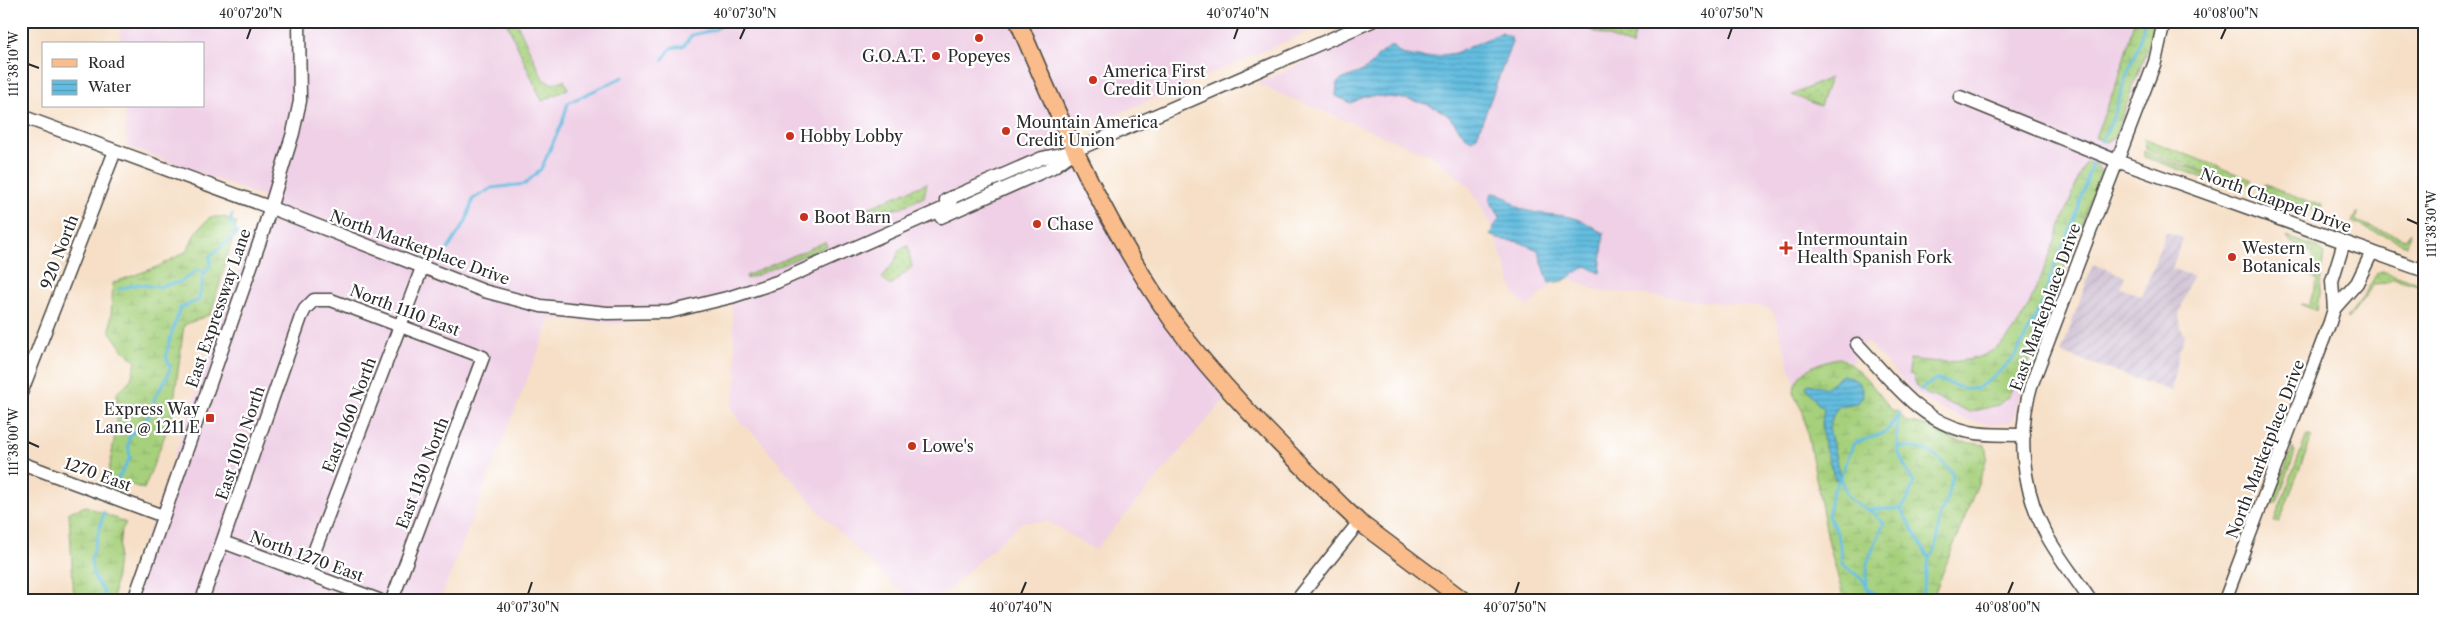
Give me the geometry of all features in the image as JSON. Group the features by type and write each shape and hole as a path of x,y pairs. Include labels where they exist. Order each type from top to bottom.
{"main road":[{"path":"1018,21 1074,151 1112,222 1175,324 1231,392 1360,522 1463,600"}],"street":[{"name":"East Expressway Lane","path":"134,600 262,235 293,133 300,101 299,21"},
{"name":"North Marketplace Drive","path":"21,116 269,207 484,291 541,306 607,313 669,312 731,297 768,285 949,206 952,197 1048,156 1074,151 1372,21"},
{"name":"East Marketplace Drive","path":"2090,600 2054,547 2039,519 2025,469 2025,416 2031,386 2155,62 2164,21"},
{"name":"North Chappel Drive","path":"1960,97 2117,161 2425,271"},
{"name":"920 North","path":"21,393 115,151"},
{"name":"North Marketplace Drive","path":"901,228 912,229 1053,167 1074,151"},
{"path":"2334,309 2332,282 2344,242"},
{"path":"2334,309 2357,283 2372,252"},
{"name":"East 1060 North","path":"306,573 422,268"},
{"name":"North 1110 East","path":"314,300 332,300 483,357"},
{"name":"East 1010 North","path":"202,600 296,329 305,309 314,300"},
{"name":"North Marketplace Drive","path":"2225,600 2334,309"},
{"path":"1857,344 1897,389 1920,409 1935,418 1969,432 2024,434"},
{"name":"East 1130 North","path":"392,600 483,357"},
{"name":"1270 East","path":"21,462 164,516"},
{"path":"1297,600 1360,522"},
{"name":"North 1270 East","path":"223,542 379,600"}],"shaded area":[{"path":"120,21 1333,21 1067,136 1158,297 1231,392 1095,550 1049,522 1022,522 943,594 915,599 895,587 823,516 755,435 740,422 731,408 737,377 731,297 619,324 551,319 440,600 125,600 263,197 127,146 124,108 205,108 205,42 120,42"},
{"name":"Intermountain Health Spanish Fork","path":"1394,21 2154,21 2147,56 2024,376 2014,418 2009,423 1995,424 1968,421 1933,405 1910,388 1867,342 1855,354 1853,364 1846,359 1820,363 1800,376 1795,385 1774,314 1769,308 1596,290 1561,275 1528,307 1515,295 1490,222 1469,186 1432,156 1257,84"},
{"path":"2166,232 2183,238 2172,268 2192,276 2179,314 2180,327 2185,335 2179,352 2171,391 2061,353 2093,264 2125,276 2120,288 2142,296"}],"green space":[{"path":"506,21 516,21 543,79 553,84 564,80 568,89 542,101"},
{"path":"1589,21 1603,21 1635,34 1632,46 1588,29"},
{"path":"2134,21 2154,21 2152,35 2114,139 2105,142 2095,137 2119,77"},
{"path":"1830,78 1820,106 1792,95"},
{"path":"2144,138 2252,180 2245,186 2239,182 2212,176 2190,165 2169,160 2146,149"},
{"path":"2144,151 2167,162 2193,168 2212,178 2232,182 2244,187 2238,190 2144,157"},
{"path":"2085,163 2097,165 2101,173 2026,368 2015,381 2009,396 1998,405 1970,412 1924,393 1917,387 1913,375 1909,374 1910,359 1939,362 1962,361 1981,356 1997,347 2010,335 2022,318 2032,297 2078,179"},
{"path":"927,183 924,197 897,209 894,207 895,209 891,211 889,207 885,209 887,213 868,221 856,213"},
{"path":"2264,184 2310,203 2322,204 2320,213 2265,193"},
{"path":"2357,212 2356,221 2405,239 2411,232 2407,245 2352,222"},
{"path":"210,217 224,217 237,223 211,314 184,325 172,417 144,489 108,477 117,422 117,393 131,379 136,362 122,349 110,332 113,283 159,266 187,251 195,233"},
{"path":"2287,237 2318,248 2324,253 2317,311 2300,304 2308,305 2318,280 2310,276 2312,257 2308,250 2290,242"},
{"path":"825,242 827,246 747,279 746,276"},
{"path":"908,246 912,267 890,286 882,278 895,261 899,250"},
{"path":"2382,271 2424,285 2425,287 2393,278 2387,283 2374,284 2348,319 2377,273"},
{"path":"1838,358 1860,372 1892,410 1897,411 1903,417 1904,421 1924,425 1957,441 1985,445 1987,456 1983,471 1932,600 1844,600 1829,544 1803,412 1794,395 1797,381 1801,375 1822,362"},
{"path":"2307,435 2312,437 2279,522 2274,521"},
{"path":"2293,447 2295,453 2277,503 2271,506"},
{"path":"86,506 126,523 121,531 113,600 74,600 69,512"}],"water":[{"path":"1501,33 1511,37 1512,42 1477,136 1472,140 1461,132 1447,115 1422,103 1366,96 1351,103 1336,96 1337,83 1366,69 1387,48 1393,46 1401,54 1424,58 1455,53"},
{"path":"1492,193 1506,197 1522,209 1536,213 1573,218 1583,221 1604,233 1600,273 1586,266 1563,281 1549,283 1538,250 1519,242 1498,239 1490,234 1500,217 1489,199"},
{"path":"1842,375 1850,377 1860,384 1863,396 1858,403 1839,406 1834,413 1829,427 1840,478 1835,480 1823,437 1822,419 1824,408 1817,403 1806,386 1809,384 1825,388"}],"waterway":[{"path":"663,60 671,48 683,46 692,35 714,30 730,21"},
{"path":"2101,141 2115,111 2139,44 2144,21"},
{"path":"448,249 466,221 473,199 492,188 525,184 541,169 562,123 568,103 623,77"},
{"path":"1920,390 1936,379 1962,388 1976,389 1994,377 2016,355 2045,298 2053,268 2074,222 2092,163"},
{"path":"117,480 130,458 129,437 151,414 155,397 167,377 170,368 166,356 180,308 199,300 203,276 210,266 210,256 236,235 237,232 230,222 232,215"},
{"path":"119,289 138,284 156,287 181,282 197,270 204,272"},
{"path":"1883,600 1867,588 1867,563 1884,523 1875,514 1849,499 1840,478 1854,443 1885,433 1900,413"},
{"path":"1899,416 1897,444 1904,466 1914,483 1907,501 1901,509 1929,559 1921,600"},
{"path":"1898,447 1916,448 1930,452 1941,460 1953,474 1946,502 1940,514 1936,548 1929,558"},
{"path":"1840,478 1832,493 1828,516 1839,538 1842,564 1862,579 1866,585"},
{"path":"1869,509 1901,509"},
{"path":"103,600 104,593 93,575 91,560 104,512"}],"place":[{"name":"Popeyes","path":"979,38"},
{"name":"G.O.A.T.","path":"936,56"},
{"name":"America First Credit Union","path":"1093,80"},
{"name":"Mountain America Credit Union","path":"1006,131"},
{"name":"Hobby Lobby","path":"790,136"},
{"name":"Boot Barn","path":"804,217"},
{"name":"Chase","path":"1037,224"},
{"name":"Intermountain Health Spanish Fork","path":"1786,248"},
{"name":"Western Botanicals","path":"2232,257"},
{"name":"Express Way Lane @ 1211 E","path":"210,418"},
{"name":"Lowe's","path":"912,446"}]}
